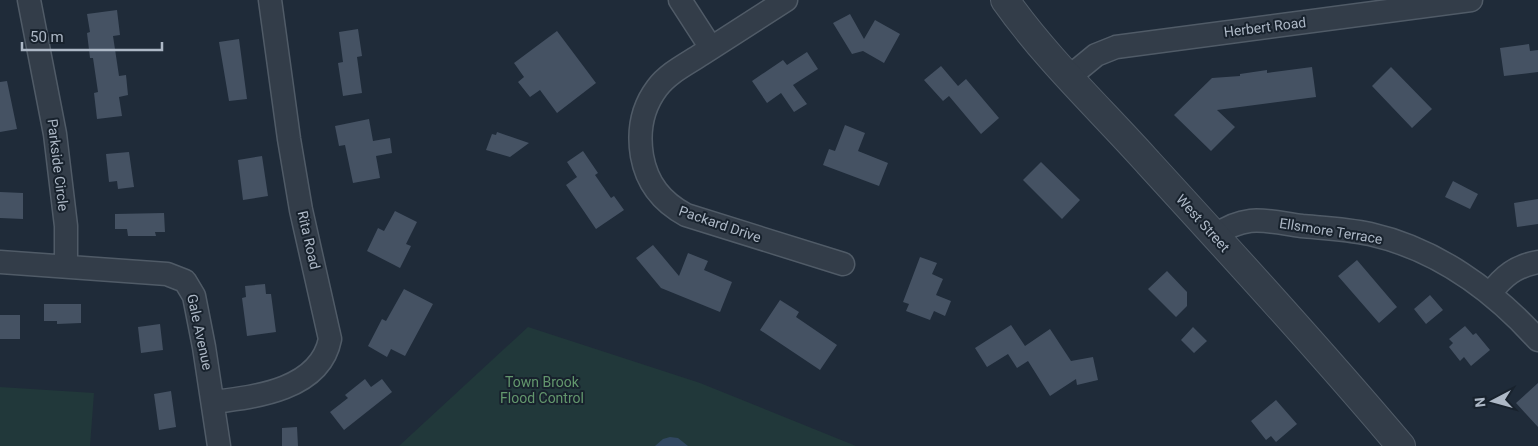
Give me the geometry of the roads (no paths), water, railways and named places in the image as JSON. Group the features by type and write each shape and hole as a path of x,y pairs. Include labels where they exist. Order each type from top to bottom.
{"street":[{"name":"Parkside Circle","path":"29,0 54,134 66,226 66,266"},
{"name":"Rita Road","path":"213,402 271,393 292,384 310,372 324,356 330,338 301,210 289,139 270,0"},
{"path":"680,0 711,48"},
{"name":"Packard Drive","path":"786,0 666,78 658,86 647,105 640,127 643,160 651,182 665,202 686,215 843,264"},
{"name":"West Street","path":"1005,0 1026,29 1068,78 1132,145 1401,446"},
{"name":"Herbert Road","path":"1068,78 1096,55 1116,47 1472,0"},
{"name":"Ellsmore Terrace","path":"1214,236 1231,225 1249,220 1368,234 1411,247 1461,273 1490,294 1509,310 1538,340"},
{"path":"0,262 66,266"},
{"path":"1490,294 1506,274 1526,264 1538,262"},
{"name":"Gale Avenue","path":"66,266 167,274 185,281 191,287 197,306 219,446"}],"water":[{"path":"670,437 678,438 688,446 655,446 663,439"}],"park label":[{"name":"Town Brook Flood Control","path":"542,390"}]}
